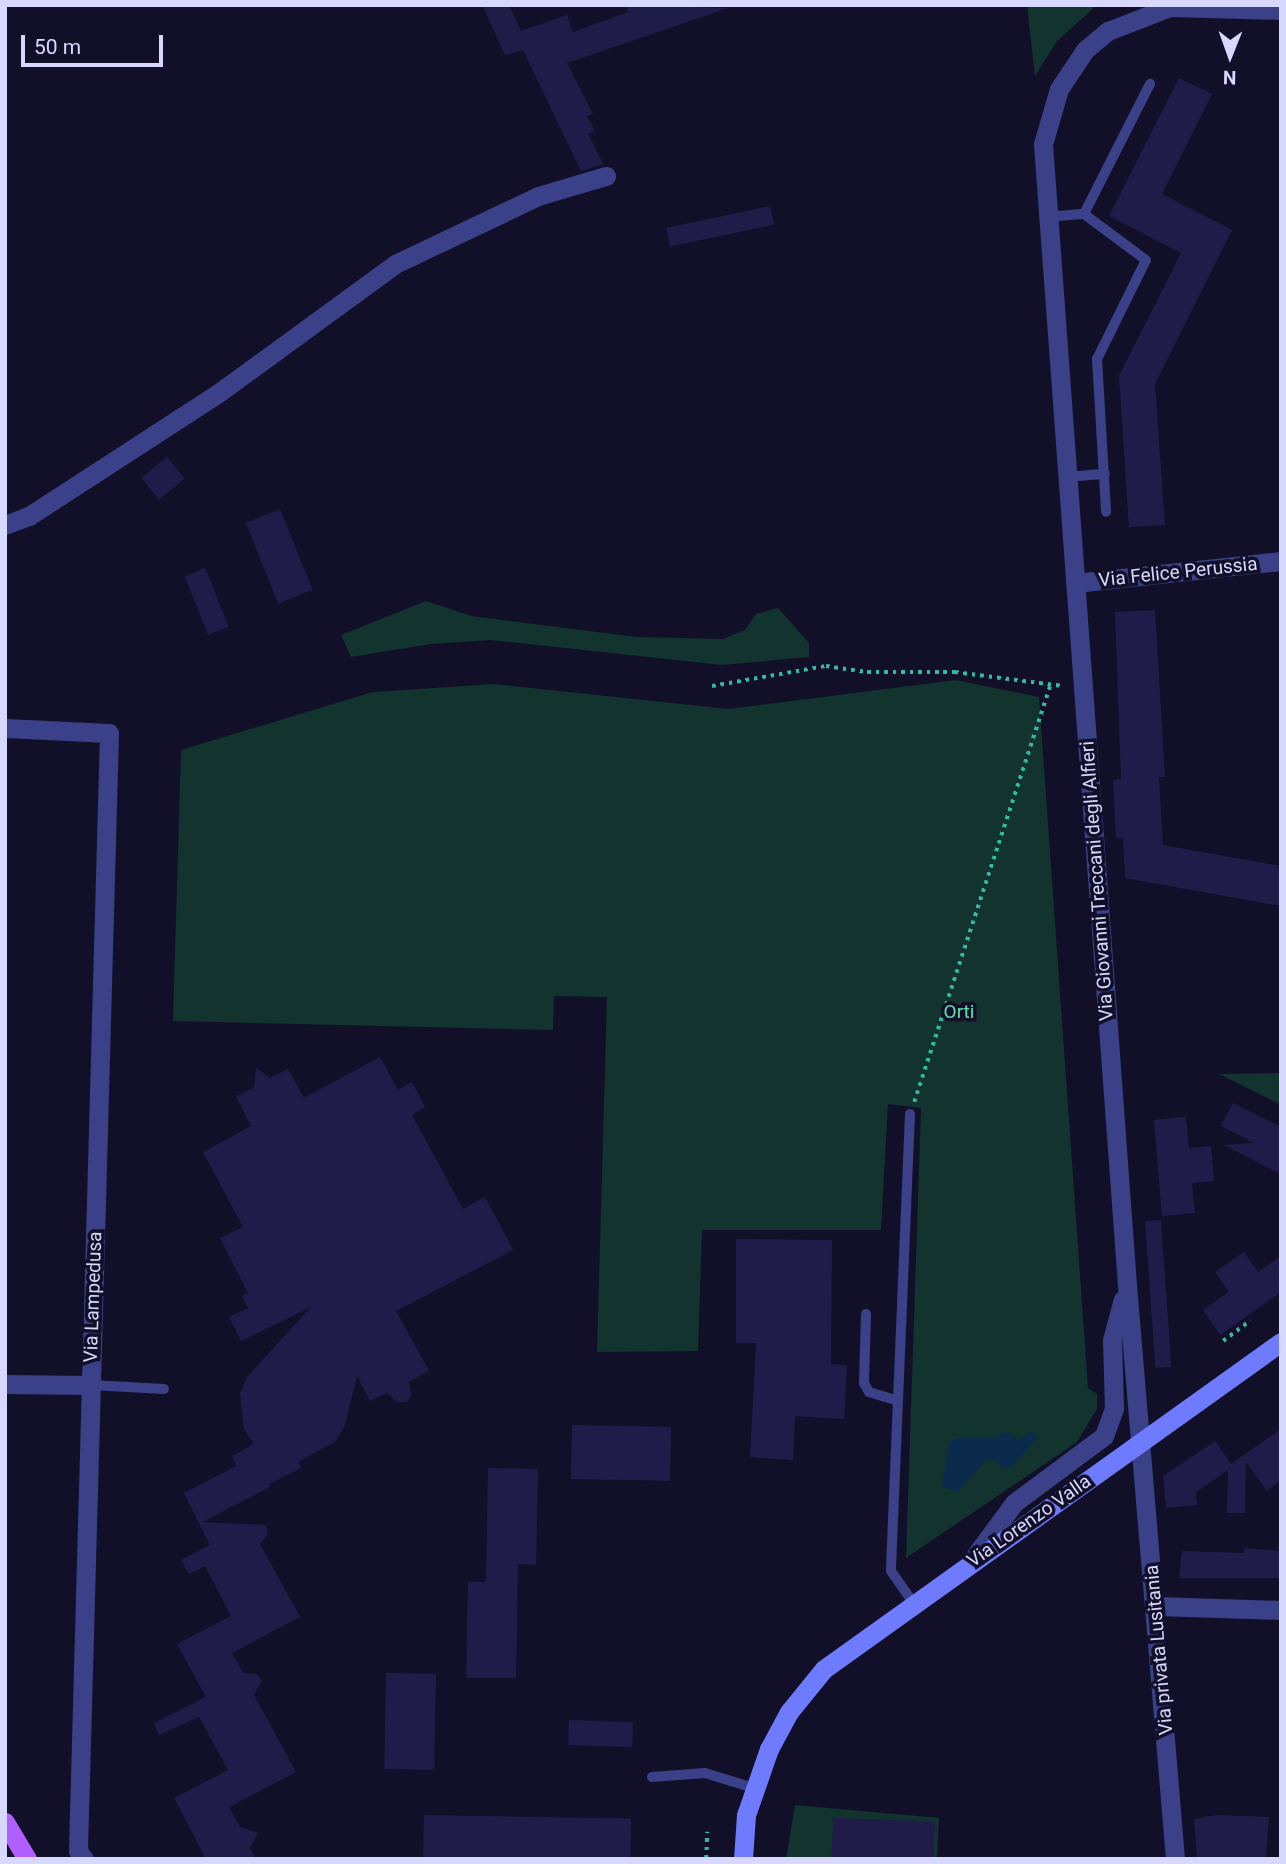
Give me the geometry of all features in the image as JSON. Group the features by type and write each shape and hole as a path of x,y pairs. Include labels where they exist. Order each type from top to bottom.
{"main road":[{"name":"Via Lorenzo Valla","path":"754,1788 789,1712 834,1660 1281,1342"},
{"path":"743,1859 754,1788"},
{"path":"5,1822 27,1859"}],"street":[{"name":"Via Giovanni Treccani degli Alfieri","path":"1141,1442 1126,1285 1043,157 1048,118 1068,74 1092,43 1137,17 1170,7 1281,10"},
{"path":"5,525 29,516 217,394 395,264 537,196 606,176"},
{"name":"Via Felice Perussia","path":"1075,583 1281,561"},
{"name":"Via Lampedusa","path":"5,728 109,733 78,1851 84,1859"},
{"name":"Via Giovanni Treccani degli Alfieri","path":"971,1562 1014,1503 1104,1436 1114,1408 1112,1340 1126,1285"},
{"path":"5,1384 91,1385"},
{"name":"Via privata Lusitania","path":"1141,1442 1175,1859"},
{"path":"1156,1606 1281,1609"}],"lane":[{"path":"1084,214 1150,84"},
{"path":"1046,216 1084,214 1146,260 1097,359 1106,512"},
{"path":"1067,477 1105,474"},
{"path":"910,1114 891,1571 913,1602"},
{"path":"866,1314 864,1383 869,1392 898,1401"},
{"path":"91,1385 164,1389"},
{"path":"652,1777 705,1773 754,1788"}],"path":[{"path":"712,686 825,666 867,672 956,672 1063,686"},
{"path":"910,1114 1050,685"},
{"path":"1223,1341 1250,1321"},
{"path":"706,1859 707,1832"}],"green space":[{"path":"1027,5 1097,5 1057,41 1035,76"},
{"path":"426,601 471,616 637,637 723,639 745,630 756,614 778,608 809,643 809,657 722,665 491,640 431,644 351,657 341,635"},
{"name":"Orti","path":"956,680 1039,697 1088,1388 1097,1394 1097,1409 1077,1442 906,1558 921,1108 888,1104 881,1230 702,1230 698,1351 597,1352 607,997 554,996 553,1030 173,1021 181,750 373,692 493,684 728,709"},
{"path":"1281,1073 1281,1105 1219,1074"},
{"path":"795,1805 939,1818 937,1859 786,1859"}],"water":[{"path":"1033,1431 1037,1438 1012,1467 1001,1468 996,1460 987,1459 958,1492 942,1487 949,1442 957,1438 998,1438 1002,1433 1011,1433 1017,1440"}],"building":[{"path":"482,5 509,5 521,31 567,15 573,32 628,12 626,5 728,8 567,63 593,114 587,116 595,131 588,134 603,164 581,171 523,50 505,55"},
{"path":"1179,78 1212,94 1162,194 1232,230 1155,384 1165,525 1129,527 1119,376 1181,253 1109,216"},
{"path":"770,206 774,225 670,247 666,228"},
{"path":"167,457 185,479 159,500 141,478"},
{"path":"280,509 313,590 278,604 246,523"},
{"path":"205,568 229,626 208,635 185,576"},
{"path":"1155,610 1165,777 1159,777 1163,845 1281,866 1281,906 1125,878 1123,838 1116,838 1113,780 1121,779 1115,612"},
{"path":"380,1057 398,1090 412,1082 425,1107 412,1115 463,1209 485,1197 513,1250 396,1311 429,1371 409,1382 411,1395 407,1402 397,1402 387,1393 370,1401 357,1376 344,1428 335,1442 298,1462 301,1468 269,1484 270,1487 202,1522 266,1525 268,1534 260,1544 300,1617 232,1653 243,1673 256,1674 262,1680 254,1695 296,1772 229,1807 240,1827 258,1833 250,1848 256,1859 206,1859 174,1798 228,1770 199,1717 159,1735 154,1723 206,1697 177,1644 231,1616 205,1566 189,1574 181,1560 210,1545 184,1493 236,1466 232,1456 254,1444 244,1429 240,1393 248,1376 311,1307 241,1341 229,1317 248,1308 242,1296 248,1293 220,1238 243,1227 203,1152 251,1126 236,1096 254,1088 256,1068 270,1078 288,1069 304,1098"},
{"path":"1233,1103 1281,1127 1281,1174 1224,1145 1254,1143 1221,1126"},
{"path":"1186,1117 1189,1148 1211,1146 1214,1181 1192,1183 1195,1213 1162,1216 1154,1120"},
{"path":"1161,1220 1171,1367 1155,1368 1145,1221"},
{"path":"736,1239 832,1240 831,1364 847,1365 844,1419 795,1416 793,1460 750,1457 756,1343 736,1343"},
{"path":"1244,1252 1258,1272 1281,1256 1281,1292 1220,1335 1203,1310 1229,1292 1215,1272"},
{"path":"572,1425 671,1427 670,1481 571,1479"},
{"path":"1281,1429 1281,1480 1267,1491 1246,1462 1245,1513 1227,1513 1228,1470 1196,1492 1197,1505 1166,1508 1163,1476 1215,1441 1231,1464"},
{"path":"488,1468 538,1469 536,1565 518,1564 516,1678 466,1678 468,1582 486,1582"},
{"path":"1244,1548 1281,1551 1281,1578 1179,1578 1182,1551 1244,1553"},
{"path":"386,1673 436,1674 434,1770 384,1769"},
{"path":"569,1720 633,1722 632,1747 568,1745"},
{"path":"424,1815 631,1819 630,1859 423,1859"},
{"path":"1216,1815 1269,1817 1266,1859 1197,1859 1194,1819"},
{"path":"833,1818 935,1822 934,1859 832,1859"}]}
